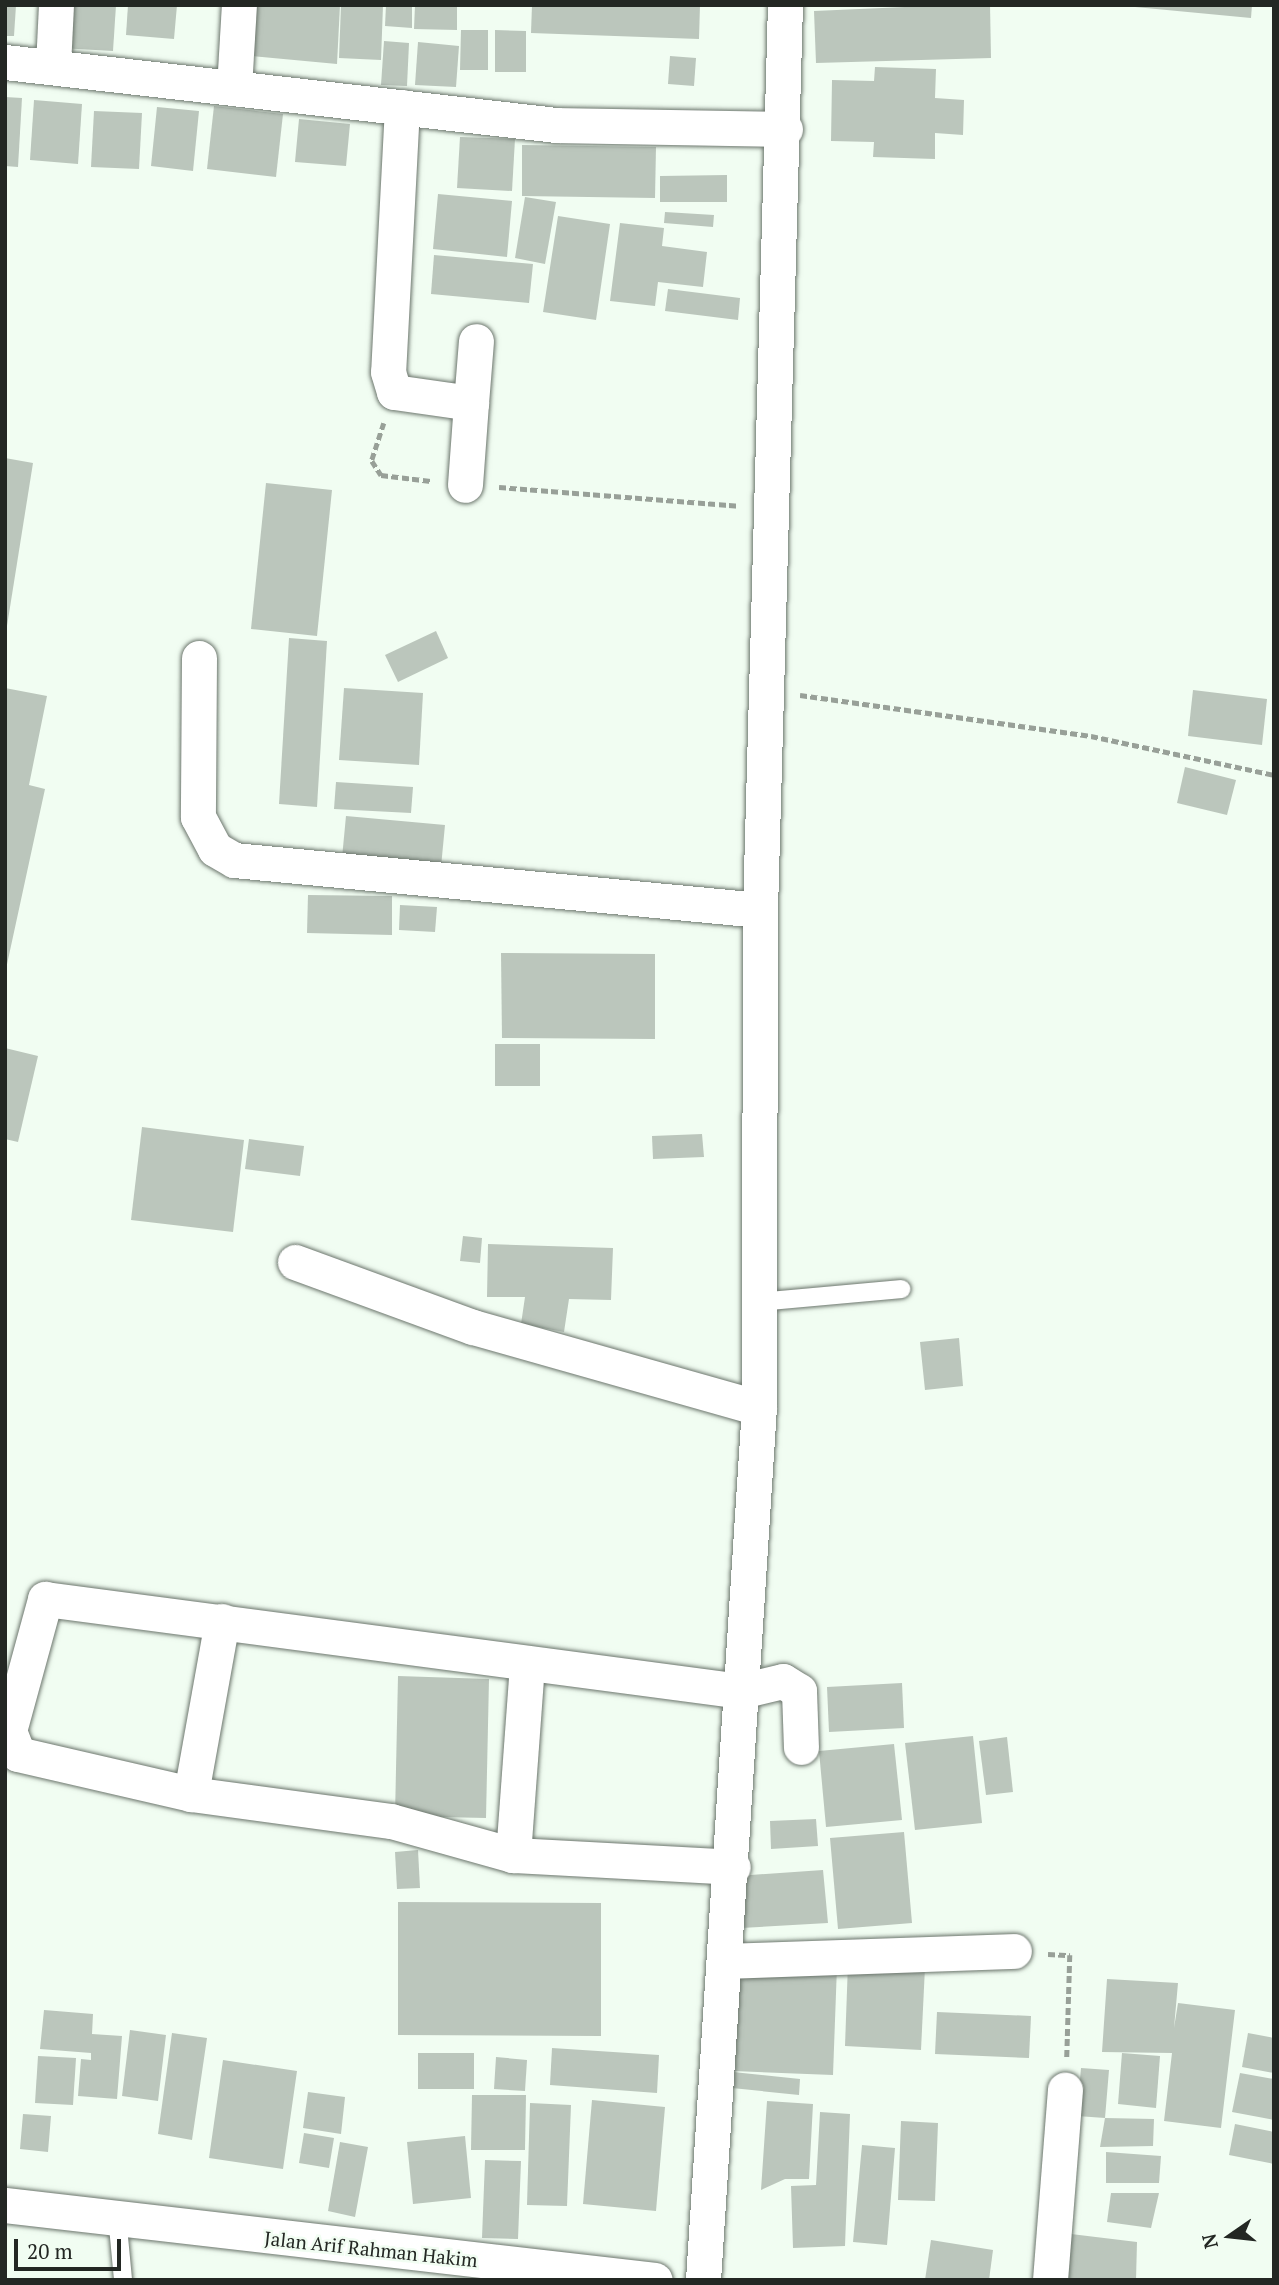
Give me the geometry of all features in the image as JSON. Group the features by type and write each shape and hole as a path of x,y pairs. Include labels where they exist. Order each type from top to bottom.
{"street":[{"path":"53,66 56,5"},
{"path":"234,88 239,5"},
{"path":"703,2280 727,1961 759,1408 760,910 785,129 785,5"},
{"path":"5,62 402,107 638,130 785,129"},
{"path":"402,107 388,372 394,392 471,404"},
{"path":"465,485 476,341"},
{"path":"199,659 198,817 215,849 234,860 760,910"},
{"path":"295,1262 473,1327 759,1408"},
{"path":"733,1867 513,1855 391,1821 191,1794 34,1761 18,1754 9,1731 44,1599 222,1621 527,1666 741,1691 783,1681 799,1691 801,1747"},
{"path":"191,1794 222,1621"},
{"path":"513,1855 527,1666"},
{"path":"727,1961 1014,1951"},
{"path":"1050,2280 1065,2090"},
{"name":"Jalan Arif Rahman Hakim","path":"5,2204 117,2216 410,2267 655,2280"}],"lane":[{"path":"759,1302 901,1289"},
{"path":"117,2216 123,2280"}],"path":[{"path":"394,392 372,461 381,475 465,485 774,509"},
{"path":"768,691 1091,736 1274,775"},
{"path":"1014,1951 1070,1955 1065,2090"}],"building":[{"path":"5,5 16,5 14,36 5,36"},
{"path":"62,5 116,5 113,51 60,48"},
{"path":"128,5 177,5 174,39 126,35"},
{"path":"245,5 340,5 337,64 242,55"},
{"path":"341,5 383,5 381,60 339,58"},
{"path":"386,5 412,5 412,28 385,26"},
{"path":"415,5 457,5 457,30 414,29"},
{"path":"532,5 700,5 699,39 531,33"},
{"path":"990,5 991,58 816,63 814,11"},
{"path":"1114,5 1252,5 1251,18"},
{"path":"461,30 488,30 488,70 460,70"},
{"path":"495,30 526,31 526,72 495,72"},
{"path":"384,41 409,43 407,86 381,85"},
{"path":"418,42 459,46 456,87 415,85"},
{"path":"670,56 696,58 694,86 668,84"},
{"path":"875,67 936,69 935,98 964,100 963,135 935,133 935,159 873,157 874,142 831,141 832,80 874,81"},
{"path":"5,97 22,98 18,167 5,166"},
{"path":"34,100 82,104 78,164 30,160"},
{"path":"214,106 283,114 276,177 207,169"},
{"path":"157,107 199,111 193,171 151,166"},
{"path":"94,111 142,113 139,169 91,167"},
{"path":"299,119 350,124 346,166 295,162"},
{"path":"460,137 515,139 512,191 457,188"},
{"path":"522,145 656,147 655,198 522,196"},
{"path":"727,175 727,202 660,202 660,176"},
{"path":"438,194 512,201 507,257 433,249"},
{"path":"525,197 556,202 545,264 515,258"},
{"path":"665,212 714,215 713,227 664,223"},
{"path":"558,216 610,224 596,320 543,312"},
{"path":"620,223 664,228 662,246 707,252 703,287 658,282 655,306 610,301"},
{"path":"434,255 533,264 529,303 431,294"},
{"path":"668,289 740,298 738,320 665,311"},
{"path":"5,458 33,463 7,626 5,626"},
{"path":"266,483 332,490 317,636 251,629"},
{"path":"436,631 448,658 398,682 385,655"},
{"path":"289,638 327,641 317,807 279,804"},
{"path":"5,688 47,696 29,785 45,789 6,969"},
{"path":"344,688 423,693 419,765 339,760"},
{"path":"1193,690 1267,699 1262,745 1188,736"},
{"path":"1185,767 1236,780 1227,815 1177,803"},
{"path":"336,782 413,787 411,813 334,809"},
{"path":"346,816 445,825 441,867 342,858"},
{"path":"308,895 392,896 392,935 307,933"},
{"path":"400,905 437,907 435,932 399,930"},
{"path":"501,953 655,954 655,1039 502,1038"},
{"path":"495,1044 540,1044 540,1086 495,1086"},
{"path":"5,1048 38,1056 18,1142 5,1139"},
{"path":"142,1127 244,1140 233,1232 131,1220"},
{"path":"702,1134 704,1157 653,1159 652,1136"},
{"path":"249,1139 304,1146 300,1176 245,1169"},
{"path":"463,1236 482,1238 480,1263 460,1261"},
{"path":"488,1244 613,1248 611,1300 569,1299 564,1332 521,1324 525,1297 487,1297"},
{"path":"959,1338 963,1386 925,1390 920,1342"},
{"path":"398,1676 489,1679 486,1818 395,1816"},
{"path":"902,1683 904,1728 829,1732 827,1687"},
{"path":"973,1736 982,1823 915,1830 905,1743"},
{"path":"1007,1737 1013,1792 986,1795 979,1741"},
{"path":"894,1744 902,1820 826,1827 819,1751"},
{"path":"816,1819 818,1846 771,1849 770,1821"},
{"path":"904,1832 912,1923 838,1929 830,1838"},
{"path":"418,1850 420,1888 397,1889 395,1852"},
{"path":"823,1870 828,1923 741,1928 737,1876"},
{"path":"398,1902 601,1903 601,2036 398,2035"},
{"path":"738,1962 837,1966 833,2075 733,2071"},
{"path":"848,1963 925,1967 921,2050 845,2046"},
{"path":"1107,1979 1178,1983 1174,2028 1178,2003 1235,2010 1221,2128 1164,2121 1172,2053 1102,2052"},
{"path":"44,2010 93,2014 92,2034 122,2036 117,2099 78,2096 81,2059 91,2060 91,2053 40,2049"},
{"path":"937,2012 1031,2016 1029,2058 935,2054"},
{"path":"130,2030 166,2035 158,2101 122,2096"},
{"path":"172,2033 207,2038 192,2140 158,2134"},
{"path":"1248,2033 1274,2038 1274,2073 1242,2067"},
{"path":"552,2048 659,2055 657,2093 550,2085"},
{"path":"418,2053 474,2053 474,2089 418,2089"},
{"path":"1122,2053 1160,2056 1156,2108 1118,2104"},
{"path":"38,2056 76,2058 73,2105 35,2103"},
{"path":"496,2057 527,2060 525,2091 494,2089"},
{"path":"223,2060 297,2071 283,2169 209,2158"},
{"path":"1081,2068 1109,2070 1105,2118 1077,2116"},
{"path":"733,2072 800,2079 799,2095 732,2088"},
{"path":"1240,2073 1274,2079 1274,2120 1232,2112"},
{"path":"308,2092 345,2097 341,2134 303,2128"},
{"path":"472,2095 526,2095 525,2150 471,2150"},
{"path":"592,2100 665,2107 656,2211 583,2204"},
{"path":"767,2101 813,2104 809,2179 785,2179 761,2190"},
{"path":"530,2103 571,2105 567,2206 527,2205"},
{"path":"820,2112 850,2114 845,2246 793,2248 791,2186 816,2185"},
{"path":"23,2114 51,2116 48,2152 20,2149"},
{"path":"1105,2118 1154,2119 1153,2146 1100,2147"},
{"path":"901,2121 938,2123 935,2201 898,2200"},
{"path":"1235,2124 1274,2132 1274,2164 1229,2155"},
{"path":"304,2133 334,2138 329,2168 299,2163"},
{"path":"465,2136 471,2198 413,2204 407,2142"},
{"path":"340,2142 368,2147 355,2217 328,2211"},
{"path":"862,2145 895,2148 887,2245 853,2242"},
{"path":"1106,2152 1161,2156 1159,2183 1106,2183"},
{"path":"485,2160 521,2161 518,2239 482,2238"},
{"path":"1111,2193 1159,2193 1151,2228 1107,2222"},
{"path":"1071,2234 1137,2242 1136,2280 1061,2280"},
{"path":"931,2240 993,2250 989,2280 925,2280"}]}
